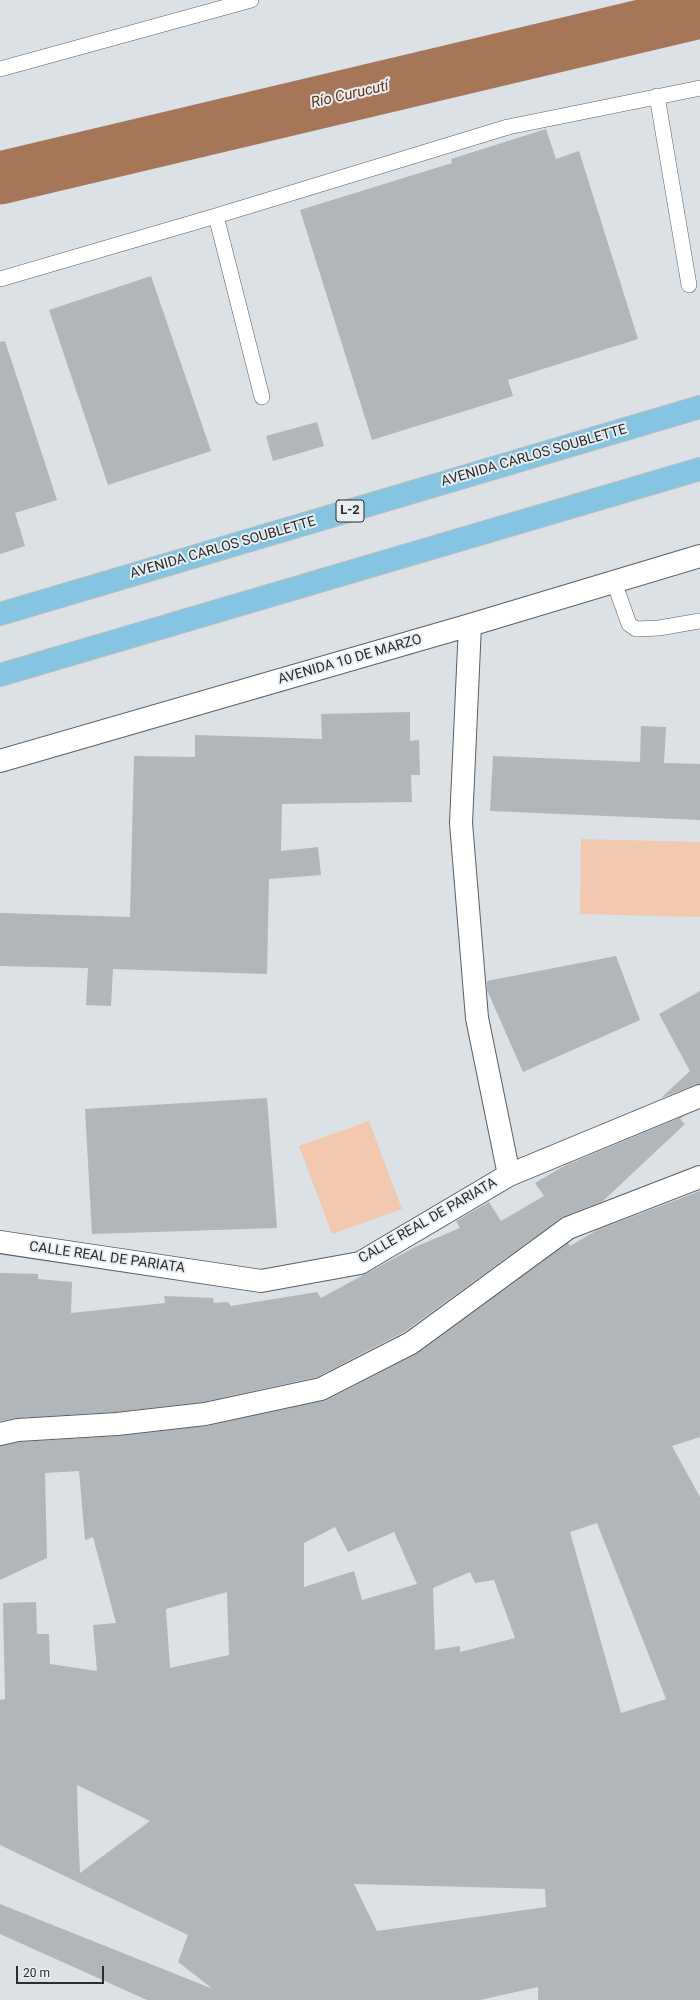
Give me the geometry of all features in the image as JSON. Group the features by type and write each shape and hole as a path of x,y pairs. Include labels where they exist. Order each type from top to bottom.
{"main road":[{"name":"AVENIDA CARLOS SOUBLETTE","path":"0,614 700,407"},
{"path":"0,675 700,469"}],"street":[{"name":"AVENIDA 10 DE MARZO","path":"0,761 470,625 700,556"},
{"path":"470,625 461,823 477,1018 509,1175"},
{"name":"CALLE REAL DE PARIATA","path":"0,1242 261,1281 360,1263 509,1175 700,1096"},
{"path":"0,1434 18,1430 117,1424 205,1414 321,1389 411,1343 568,1228 700,1177"}],"lane":[{"path":"0,69 251,0"},
{"path":"0,279 216,216 508,127 700,88"},
{"path":"657,96 689,285"},
{"path":"216,216 262,397"},
{"path":"614,582 629,624 636,629 658,628 700,621"}],"shaded area":[{"path":"581,839 700,842 700,917 580,914"},
{"path":"369,1121 402,1209 332,1234 299,1146"}],"building":[{"path":"546,129 556,159 579,151 638,339 508,380 513,396 372,440 300,210 452,163 451,159"},
{"path":"151,276 211,451 108,485 49,310"},
{"path":"5,341 57,500 15,513 25,546 0,554 0,342"},
{"path":"317,422 324,446 273,461 266,436"},
{"path":"410,712 410,741 419,740 420,775 411,775 412,802 282,804 281,851 318,847 321,875 269,879 267,974 113,969 111,1006 86,1005 88,968 0,966 0,913 130,917 134,756 195,757 195,735 322,739 321,714"},
{"path":"641,726 666,727 664,763 700,764 700,820 490,811 493,756 640,762"},
{"path":"616,956 640,1020 523,1072 487,990 487,981"},
{"path":"700,991 700,1084 661,1098 690,1071 659,1014"},
{"path":"267,1098 277,1228 92,1234 85,1109"},
{"path":"686,1115 680,1119 685,1124 603,1201 561,1218 404,1332 317,1377 203,1402 116,1412 17,1418 0,1421 0,1273 38,1274 38,1279 72,1282 71,1313 165,1303 164,1296 213,1298 214,1303 228,1302 231,1306 317,1292 321,1298 415,1247 460,1228 456,1221 489,1202 501,1221 544,1196 535,1183 564,1166"},
{"path":"700,1191 700,1437 672,1446 700,1497 700,2000 538,2000 538,1987 480,2000 147,2000 0,1934 0,1904 213,1989 178,1962 188,1935 0,1845 0,1700 5,1699 3,1603 36,1602 37,1634 49,1634 50,1664 97,1671 93,1625 116,1623 93,1537 85,1540 79,1471 45,1473 47,1558 0,1580 0,1446 20,1442 118,1436 206,1426 327,1400 418,1353 568,1243 570,1246 597,1230","holes":["597,1523 666,1699 621,1713 570,1532","335,1527 348,1552 394,1532 417,1584 362,1600 354,1571 304,1587 304,1543","470,1572 475,1583 494,1580 515,1638 460,1652 460,1646 435,1650 433,1588","227,1592 229,1655 170,1668 166,1609","77,1785 150,1821 80,1873 78,1830","354,1884 545,1889 546,1907 377,1931"]}],"waterway":[{"name":"Río Curucutí","path":"0,178 700,12"}]}
